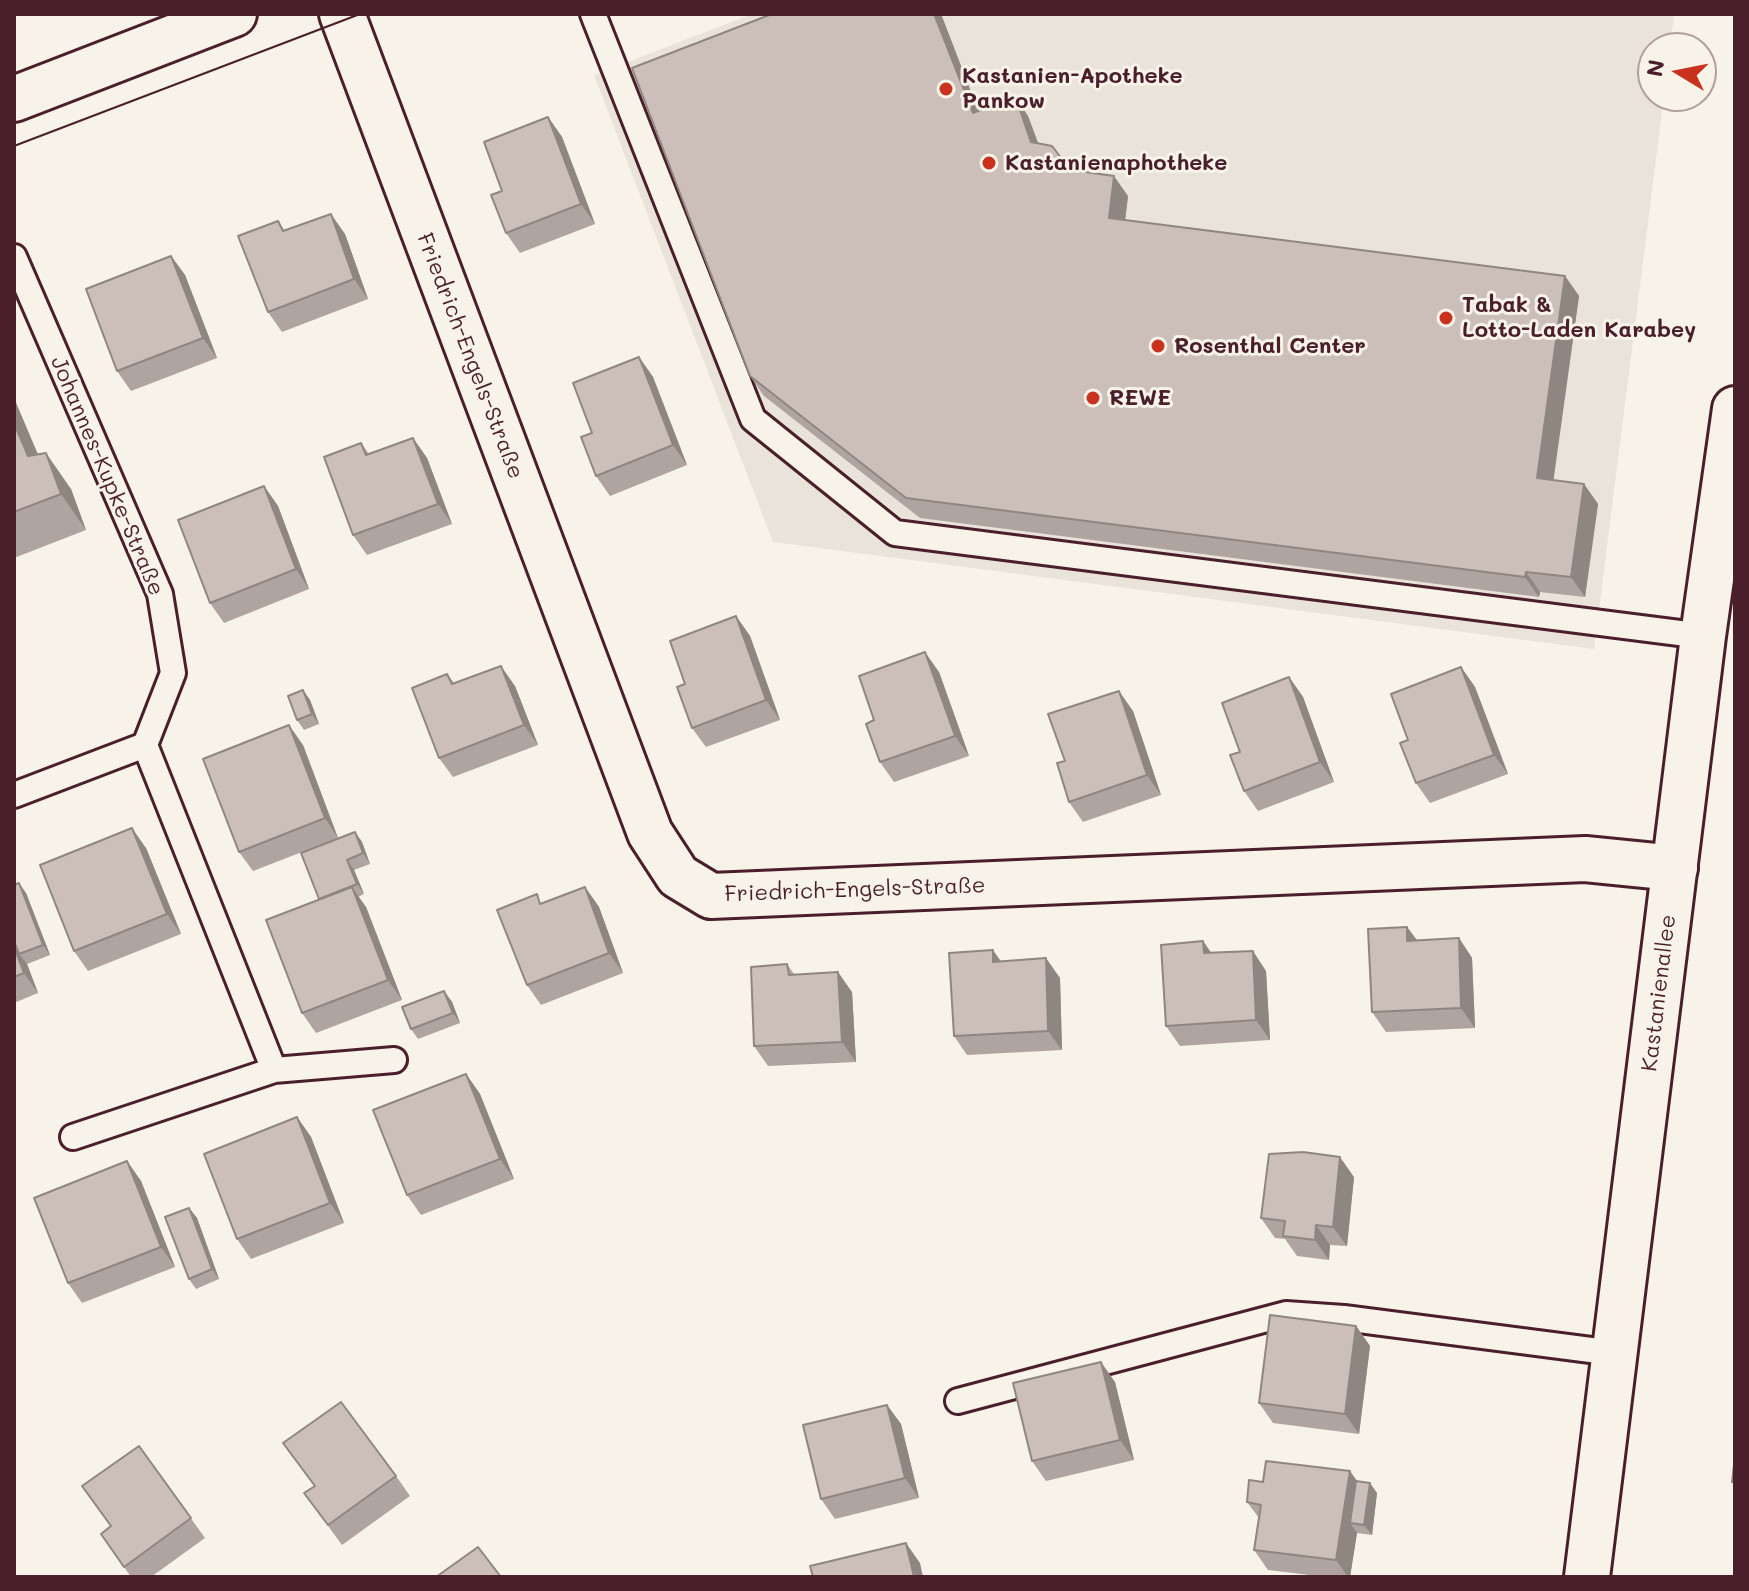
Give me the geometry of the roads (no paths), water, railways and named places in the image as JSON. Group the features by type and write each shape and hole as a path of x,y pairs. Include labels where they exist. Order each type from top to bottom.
{"street":[{"path":"14,99 234,14"},
{"name":"Friedrich-Engels-Straße","path":"342,14 650,833 678,876 711,896 1585,859 1675,868"},
{"name":"Kastanienallee","path":"1587,1577 1703,636 1735,409"}],"lane":[{"path":"593,14 753,419 895,533 1703,636"},
{"name":"Johannes-Kupke-Straße","path":"14,257 160,594 173,673 145,745"},
{"path":"14,795 145,745 274,1070"},
{"path":"73,1137 274,1070 394,1060"},
{"path":"958,1401 1286,1314 1344,1318 1614,1353"}],"tram line":[{"path":"14,146 360,14"}],"place":[{"name":"Kastanien-Apotheke Pankow","path":"946,89"},
{"name":"Kastanienaphotheke","path":"989,163"},
{"name":"Tabak & Lotto-Laden Karabey","path":"1446,318"},
{"name":"Rosenthal Center","path":"1158,346"},
{"name":"REWE","path":"1093,398"}]}
